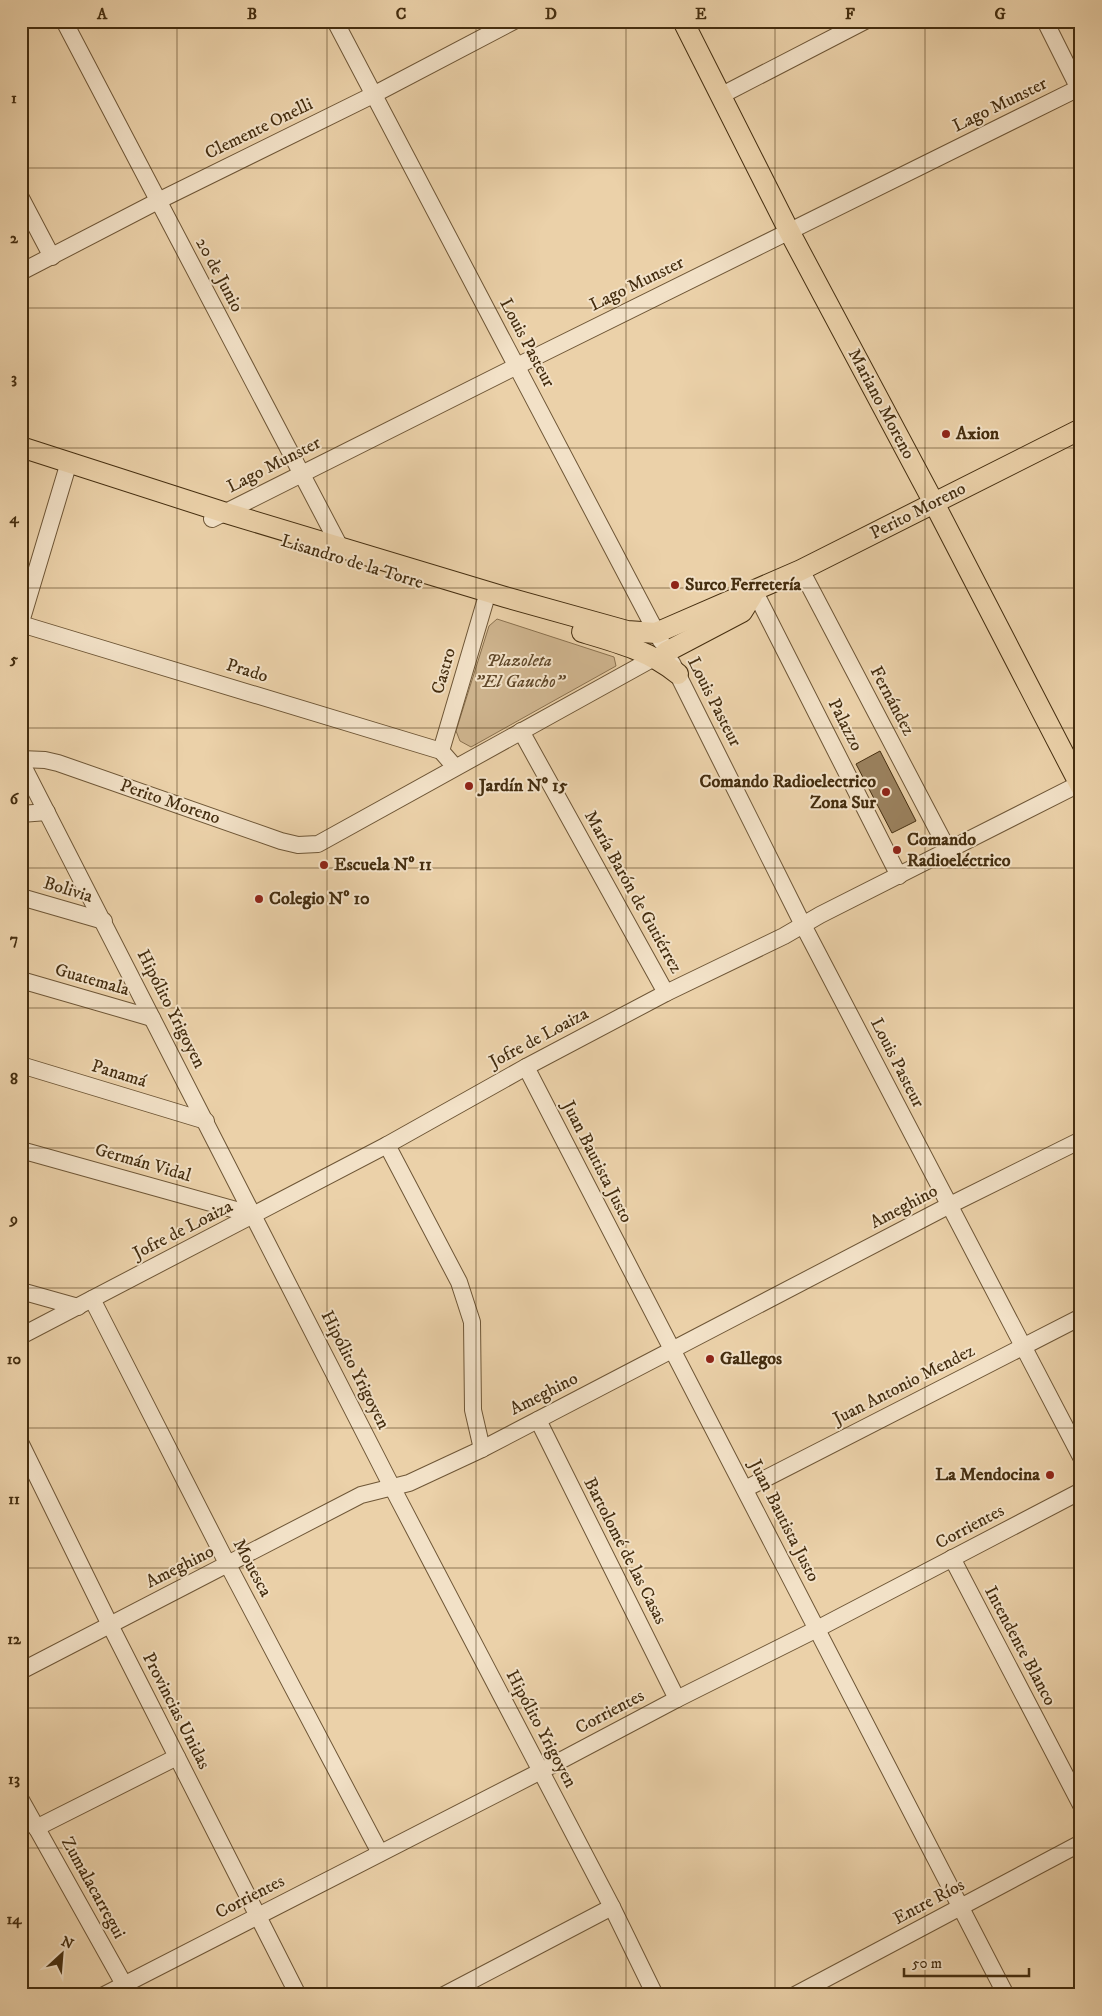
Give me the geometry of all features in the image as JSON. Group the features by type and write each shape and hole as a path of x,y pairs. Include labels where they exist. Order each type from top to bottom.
{"main road":[{"name":"Mariano Moreno","path":"683,21 789,231 934,503 1080,785"},
{"name":"Perito Moreno","path":"656,633 755,592 801,570 1081,429"},
{"name":"Lisandro de la Torre","path":"21,447 67,469 485,602 660,655 678,674"},
{"name":"Lisandro de la Torre","path":"21,462 67,469"},
{"name":"Lisandro de la Torre","path":"219,516 340,547 505,597 627,631 656,633"},
{"path":"660,655 742,612 755,592"}],"street":[{"name":"20 de Junio","path":"64,21 340,547"},
{"name":"Louis Pasteur","path":"336,21 656,633 660,655"},
{"name":"Clemente Onelli","path":"21,272 158,201 374,95 514,21"},
{"path":"720,96 865,21"},
{"path":"1045,21 1080,89"},
{"name":"Lago Munster","path":"219,516 789,231 1080,89"},
{"path":"21,198 52,257"},
{"path":"21,623 67,469"},
{"name":"Fernández","path":"801,570 948,850"},
{"name":"Palazzo","path":"755,592 899,876"},
{"name":"Castro","path":"441,751 485,602"},
{"name":"Prado","path":"21,623 441,751"},
{"path":"441,751 455,767 660,655"},
{"name":"Louis Pasteur","path":"678,674 803,925 948,1206 1024,1346 1081,1457"},
{"name":"María Barón de Gutiérrez","path":"522,731 666,993"},
{"name":"Perito Moreno","path":"21,760 45,760 58,763 298,845 318,844 455,767"},
{"name":"Hipólito Yrigoyen","path":"21,760 392,1487 612,1907 655,1995"},
{"name":"Jofre de Loaiza","path":"21,1336 387,1145 526,1067 666,993 1080,785"},
{"path":"21,814 46,812"},
{"name":"Bolivia","path":"21,897 104,921"},
{"name":"Guatemala","path":"21,980 152,1018"},
{"name":"Panamá","path":"21,1065 206,1121"},
{"name":"Juan Bautista Justo","path":"526,1067 1006,1995"},
{"name":"Ameghino","path":"21,1671 362,1496 409,1483 538,1420 948,1206 1081,1140"},
{"path":"387,1145 466,1300 472,1322 473,1410 482,1448"},
{"name":"Germán Vidal","path":"21,1150 254,1215"},
{"path":"21,1291 85,1303"},
{"name":"Mouesca","path":"85,1303 228,1565 380,1853"},
{"name":"Juan Antonio Mendez","path":"745,1489 1081,1317"},
{"name":"Bartolomé de las Casas","path":"538,1420 677,1699"},
{"name":"Provincias Unidas","path":"21,1444 110,1625 298,1995"},
{"name":"Corrientes","path":"104,1995 127,1990 257,1915 817,1629 1081,1491"},
{"name":"Intendente Blanco","path":"952,1558 1081,1805"},
{"path":"36,1828 177,1757"},
{"name":"Zumalacarregui","path":"21,1800 127,1990"},
{"name":"Entre Ríos","path":"795,1995 1081,1843"},
{"path":"444,1995 612,1907"}],"green space":[{"name":"Plazoleta \"El Gaucho\"","path":"497,619 614,657 616,666 471,747 460,741 456,731 489,626"}],"building":[{"name":"Comando Radioelectrico Zona Sur","path":"880,751 916,821 892,833 856,764"}],"place":[{"name":"Axion","path":"946,434"},
{"name":"Surco Ferretería","path":"675,585"},
{"name":"Jardín Nº 15","path":"469,786"},
{"name":"Comando Radioelectrico Zona Sur","path":"886,792"},
{"name":"Comando Radioeléctrico","path":"897,850"},
{"name":"Escuela Nº 11","path":"324,865"},
{"name":"Colegio Nº 10","path":"259,899"},
{"name":"Gallegos","path":"710,1359"},
{"name":"La Mendocina","path":"1050,1475"}]}
